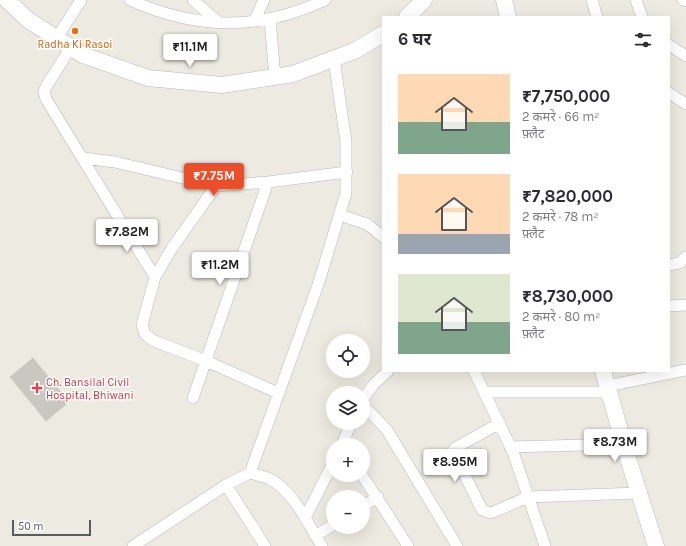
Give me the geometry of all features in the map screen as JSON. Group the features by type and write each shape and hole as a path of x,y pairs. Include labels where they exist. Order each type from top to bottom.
{"street":[{"path":"7,0 28,20 83,55 148,78 222,84 293,74 354,51 382,35"},
{"path":"56,39 81,0"},
{"path":"130,0 154,10 194,20 232,23 270,20 319,2"},
{"path":"193,0 218,22"},
{"path":"254,21 264,0"},
{"path":"408,16 424,0"},
{"path":"504,0 508,16"},
{"path":"592,0 597,16"},
{"path":"636,0 642,16"},
{"path":"270,20 275,77"},
{"path":"670,45 686,56"},
{"path":"71,47 46,87 44,92 46,99 155,277"},
{"path":"250,473 319,282 346,193 346,142 334,59"},
{"path":"670,94 686,104"},
{"path":"83,158 115,162 216,186 268,182 347,172"},
{"path":"193,398 268,182"},
{"path":"216,186 172,248 155,277 142,325 145,334 152,340 206,361 278,393"},
{"path":"340,215 367,224 382,236"},
{"path":"670,265 679,263 686,257"},
{"path":"670,306 686,305"},
{"path":"484,392 607,383 686,370"},
{"path":"370,389 387,372"},
{"path":"474,372 500,423 510,447 545,546"},
{"path":"607,383 624,444 656,546"},
{"path":"370,412 387,430 457,546"},
{"path":"500,423 455,448 454,454 482,510 490,512 528,497 639,493"},
{"path":"510,447 624,444"},
{"path":"133,546 226,485 250,473 268,478 285,490 305,518 322,546"},
{"path":"305,518 326,477"},
{"path":"367,482 408,546"},
{"path":"226,485 265,546"},
{"path":"370,502 378,497"},
{"path":"315,536 326,529"}],"building":[{"path":"33,358 69,402 46,421 10,377"}],"place":[{"name":"Radha Ki Rasoi","path":"75,31"},
{"name":"Ch. Bansilal Civil Hospital, Bhiwani","path":"37,388"}]}
